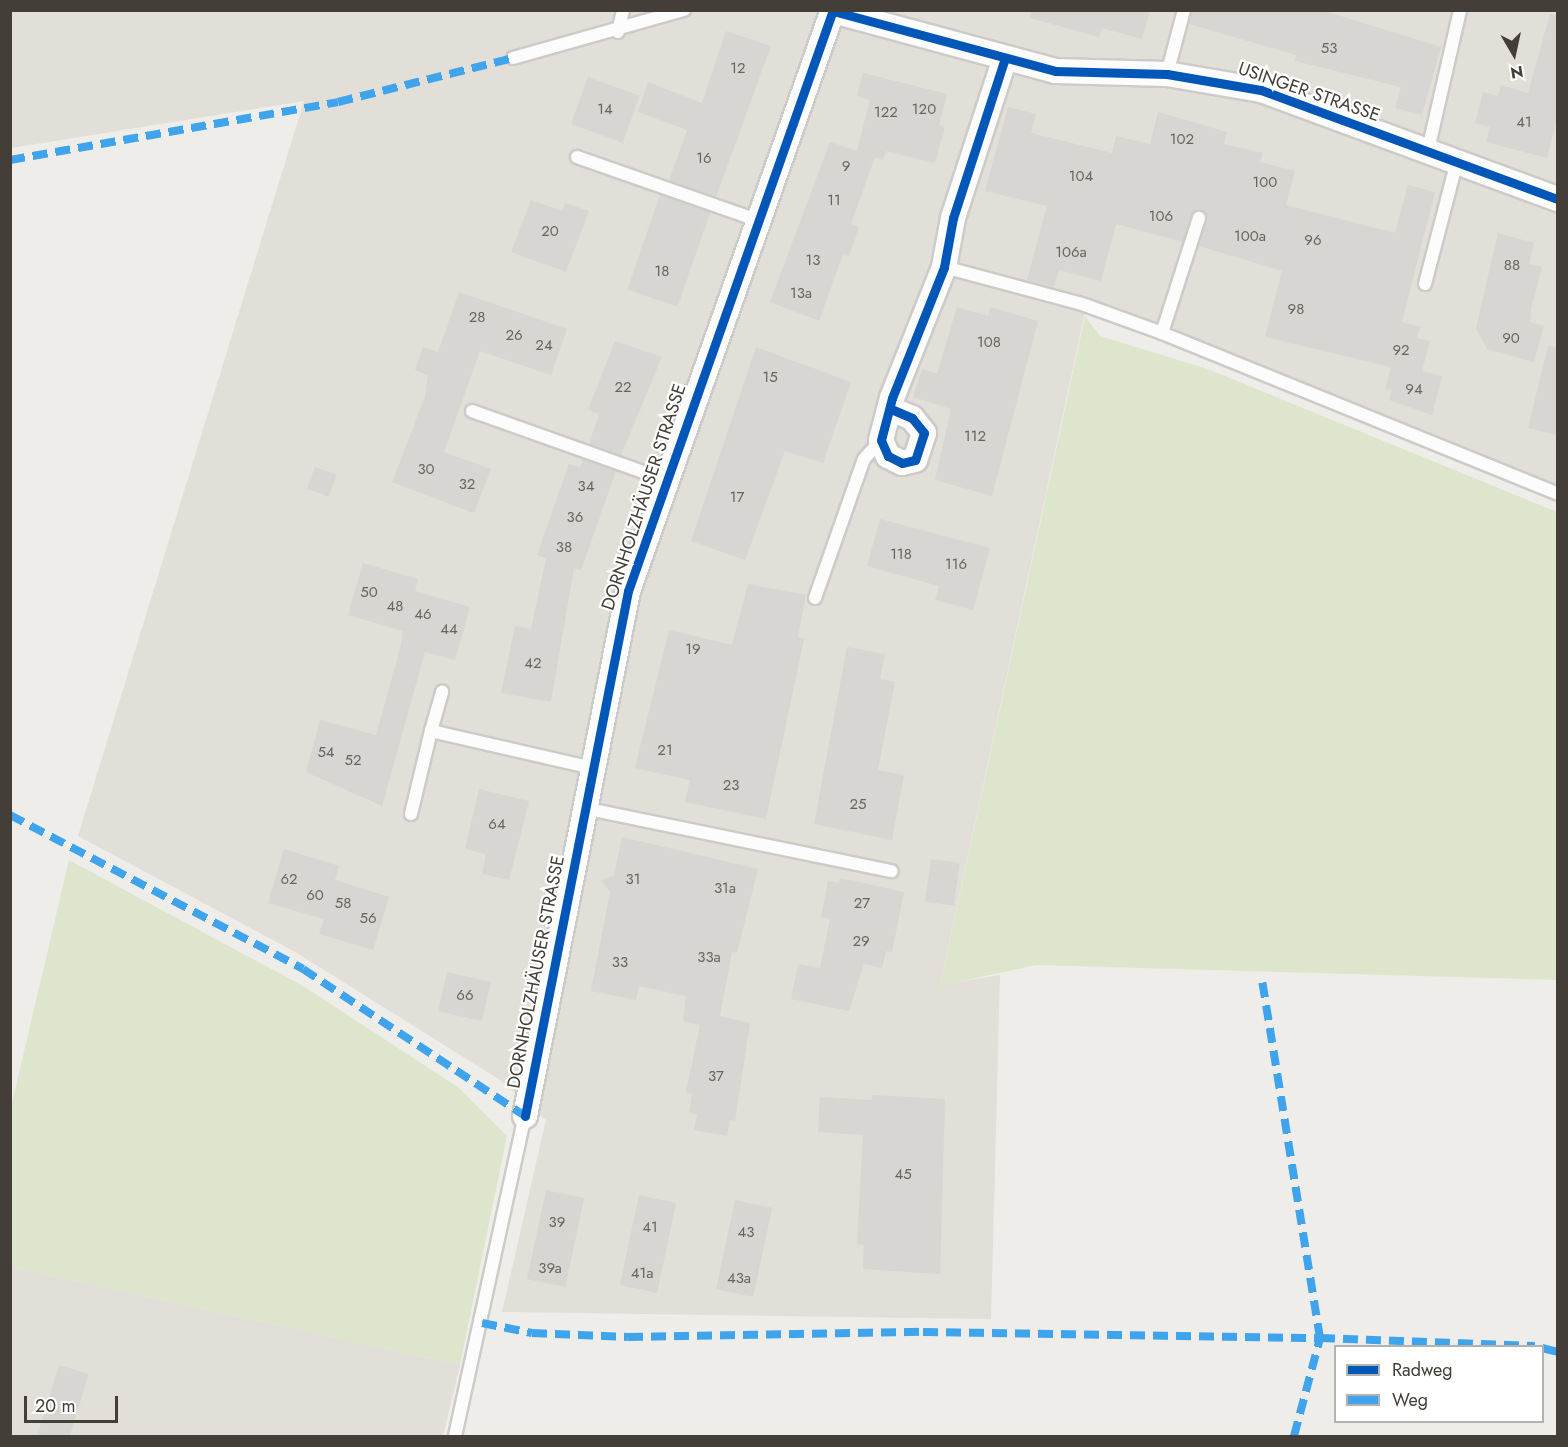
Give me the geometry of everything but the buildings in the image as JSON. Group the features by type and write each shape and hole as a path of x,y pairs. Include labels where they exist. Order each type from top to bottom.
{"street":[{"name":"USINGER STRASSE","path":"833,11 1005,58 1087,75 1167,74 1261,90 1428,150 1557,200"},
{"name":"DORNHOLZHÄUSER STRASSE","path":"525,1116 628,591 663,479 833,11"},
{"path":"891,409 918,424 923,446 915,460 902,463 888,456 881,440 891,409 944,267 953,218 1005,58"}],"lane":[{"path":"618,32 623,10"},
{"path":"646,24 649,10"},
{"path":"513,58 618,32 684,10"},
{"path":"1167,74 1184,10"},
{"path":"1428,150 1460,10"},
{"path":"577,157 757,220"},
{"path":"1425,284 1457,161"},
{"path":"1162,333 1198,218"},
{"path":"944,267 1082,304 1162,333 1557,494"},
{"path":"472,411 663,479"},
{"path":"815,598 864,459 881,440"},
{"path":"411,814 442,692"},
{"path":"431,731 593,768"},
{"path":"584,808 892,871"},
{"name":"DORNHOLZHÄUSER STRASSE","path":"455,1437 525,1116"}],"shaded area":[{"path":"11,11 1557,11 1557,489 1088,298 940,985 1000,975 991,1319 502,1312 546,1120 500,1080 297,953 78,836 304,101 11,148"},
{"path":"11,1267 460,1365 443,1436 11,1436"}],"green space":[{"path":"1085,316 1100,336 1208,369 1557,512 1557,980 1036,965 940,986"},
{"path":"69,860 305,987 459,1088 507,1136 460,1365 11,1267 11,1107"}],"marked path":[{"path":"10,160 338,102 513,58"},
{"path":"10,815 303,969 525,1116"},
{"path":"482,1323 532,1333 628,1337 923,1332 1320,1338 1262,981"},
{"path":"1294,1436 1320,1338 1508,1345"},
{"path":"1544,1348 1558,1352"}],"cycle path":[{"path":"525,1116 628,591 833,10"},
{"path":"833,11 1055,71 1167,74 1261,90 1558,199"},
{"path":"891,409 912,418 924,433 915,460 902,463 888,456 881,440 892,398 944,267 953,218 1005,58"}]}
